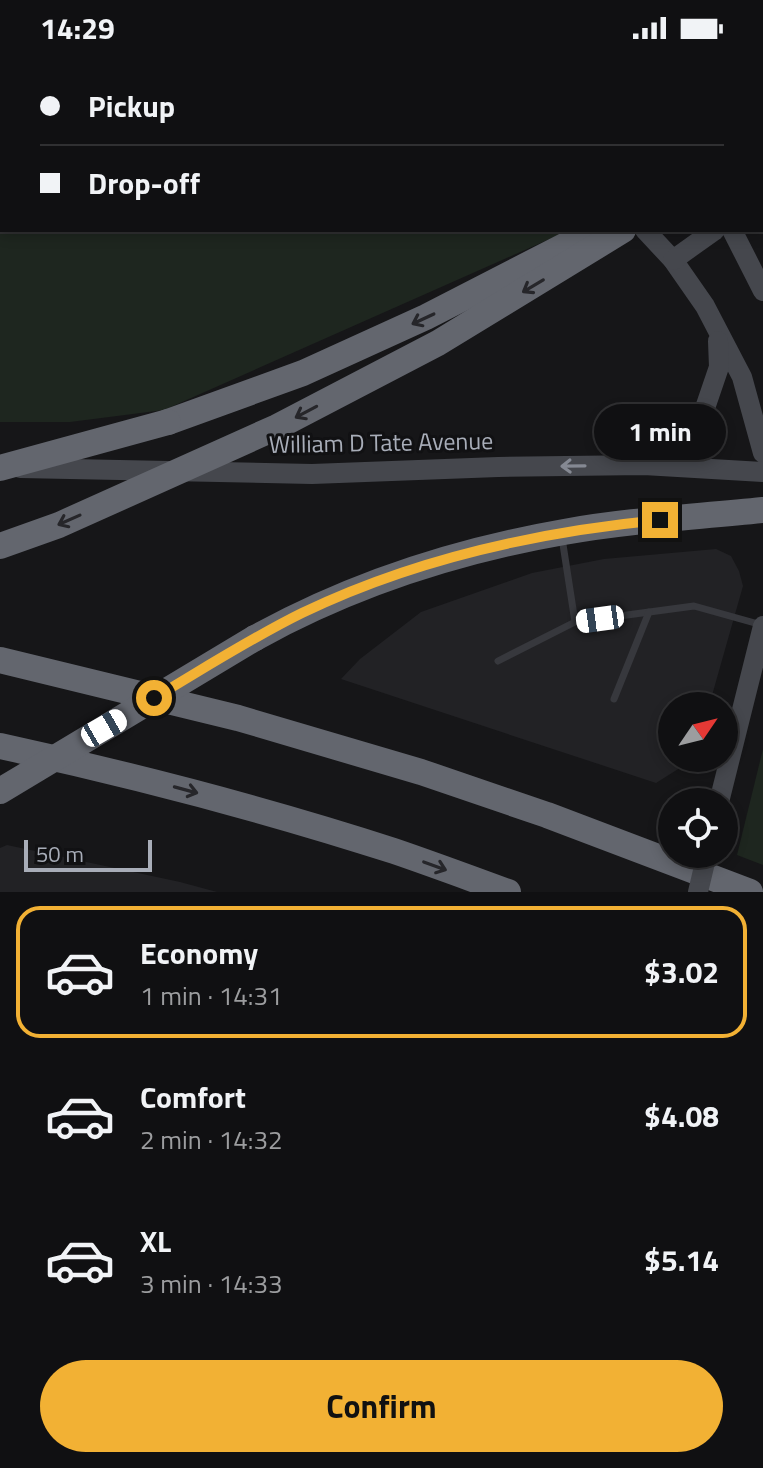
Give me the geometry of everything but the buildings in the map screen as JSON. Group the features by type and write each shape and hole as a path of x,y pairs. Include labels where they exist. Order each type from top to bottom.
{"highway":[{"path":"0,468 168,422 303,373 426,317 587,232"},
{"path":"0,546 59,525 277,427 438,343 620,232"},
{"path":"0,791 255,638 306,611 382,580 455,556 561,532 763,510"},
{"path":"0,660 238,718 421,772 547,815 750,892"},
{"path":"0,746 215,798 395,852 508,892"}],"main road":[{"path":"647,232 673,260 705,306 742,377 763,453"},
{"path":"673,260 712,232"},
{"path":"733,232 763,291"},
{"path":"644,465 680,436 704,411 719,367 717,333"},
{"name":"William D Tate Avenue","path":"0,468 312,474 644,465 763,472"},
{"path":"723,788 763,626"},
{"path":"698,892 704,868"}],"lane":[{"path":"561,532 575,622"},
{"path":"498,661 575,622 694,606 763,626"},
{"path":"614,699 649,612"}],"shaded area":[{"path":"0,232 565,232 164,410 70,422 0,422"},
{"path":"716,549 731,556 743,586 713,692 658,692 658,772 673,772 656,783 341,679 360,659 421,612 532,573 604,559"},
{"path":"763,749 763,865 738,855"},
{"path":"7,845 217,892 0,892 0,848"}],"route":[{"path":"154,698 306,611 382,580 495,546 561,532 660,520"}]}
